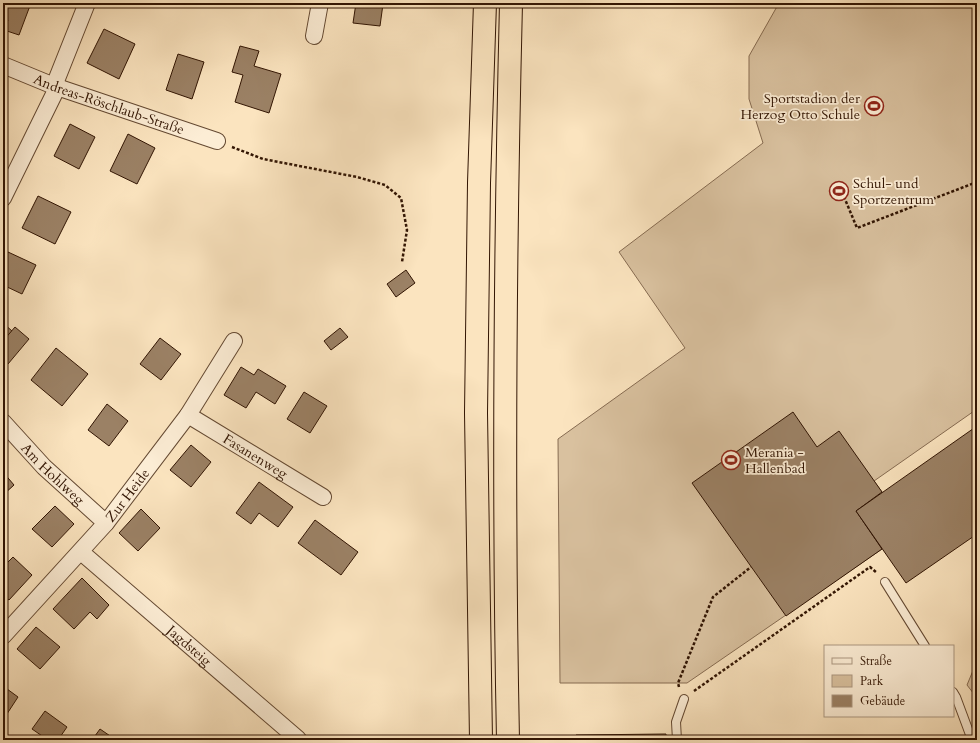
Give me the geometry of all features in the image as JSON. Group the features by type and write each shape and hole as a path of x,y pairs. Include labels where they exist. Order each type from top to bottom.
{"highway":[{"path":"481,740 476,413 479,183 485,3"},
{"path":"508,740 505,413 506,196 511,3"}],"street":[{"path":"3,198 56,86 87,3"},
{"path":"314,36 320,3"},
{"name":"Andreas-Röschlaub-Straße","path":"3,65 56,86 217,141"},
{"name":"Zur Heide","path":"3,636 106,523 188,415 234,341"},
{"name":"Fasanenweg","path":"188,415 323,496"},
{"name":"Am Hohlweg","path":"3,422 44,467 106,523"},
{"name":"Jagdsteig","path":"81,552 298,739"}],"lane":[{"path":"885,582 924,645"},
{"path":"954,694 972,740"},
{"path":"677,740 676,722 684,699"}],"path":[{"path":"217,141 263,159 357,177 385,185 401,198 407,230 402,262"},
{"path":"842,192 857,228 977,182"},
{"path":"751,567 713,597 678,683 684,699 870,567 885,582"}],"green space":[{"path":"779,3 977,3 977,409 874,481 882,492 856,511 882,549 687,683 560,683 558,439 685,348 619,252 763,143 749,99 749,56"},
{"path":"977,661 977,698 967,685"}],"building":[{"path":"3,3 31,3 19,35 4,30 8,20 3,19"},
{"path":"356,3 383,4 380,26 353,23"},
{"path":"104,29 135,44 119,79 87,63"},
{"path":"240,46 259,51 254,66 281,74 269,113 235,102 243,75 232,72"},
{"path":"178,54 204,62 192,99 166,90"},
{"path":"70,124 95,137 79,169 54,156"},
{"path":"128,134 155,148 137,184 110,171"},
{"path":"38,196 71,212 55,244 22,228"},
{"path":"8,252 36,265 22,294 3,285 3,261"},
{"path":"406,270 415,283 396,297 387,284"},
{"path":"3,323 12,331 3,341"},
{"path":"15,327 29,339 8,364 3,360 3,341"},
{"path":"340,328 348,337 331,350 324,341"},
{"path":"160,338 181,354 161,380 140,364"},
{"path":"56,348 88,374 62,406 31,380"},
{"path":"241,367 254,375 258,369 286,386 275,404 256,392 246,408 224,395"},
{"path":"304,392 327,406 310,433 287,419"},
{"path":"107,404 128,421 109,446 88,430"},
{"path":"793,412 817,447 839,431 882,492 856,511 882,549 786,616 692,483"},
{"path":"977,426 977,534 906,583 856,511"},
{"path":"191,445 211,462 191,487 170,470"},
{"path":"3,472 14,485 3,495"},
{"path":"259,482 293,507 278,527 259,513 251,524 236,513"},
{"path":"55,506 74,524 52,547 32,529"},
{"path":"141,509 160,528 138,551 119,533"},
{"path":"315,520 358,552 341,575 298,543"},
{"path":"13,557 32,575 9,600 3,595 3,567"},
{"path":"82,578 109,605 97,619 90,612 74,629 53,609"},
{"path":"36,627 60,647 40,669 17,649"},
{"path":"3,686 18,697 3,720"},
{"path":"45,711 67,727 58,740 48,740 32,729"},
{"path":"100,729 116,740 92,740"},
{"path":"666,734 666,740 576,740 576,735"}],"place":[{"name":"Sportstadion der Herzog Otto Schule","path":"874,106"},
{"name":"Schul- und Sportzentrum","path":"839,191"},
{"name":"Merania - Hallenbad","path":"731,460"}]}
